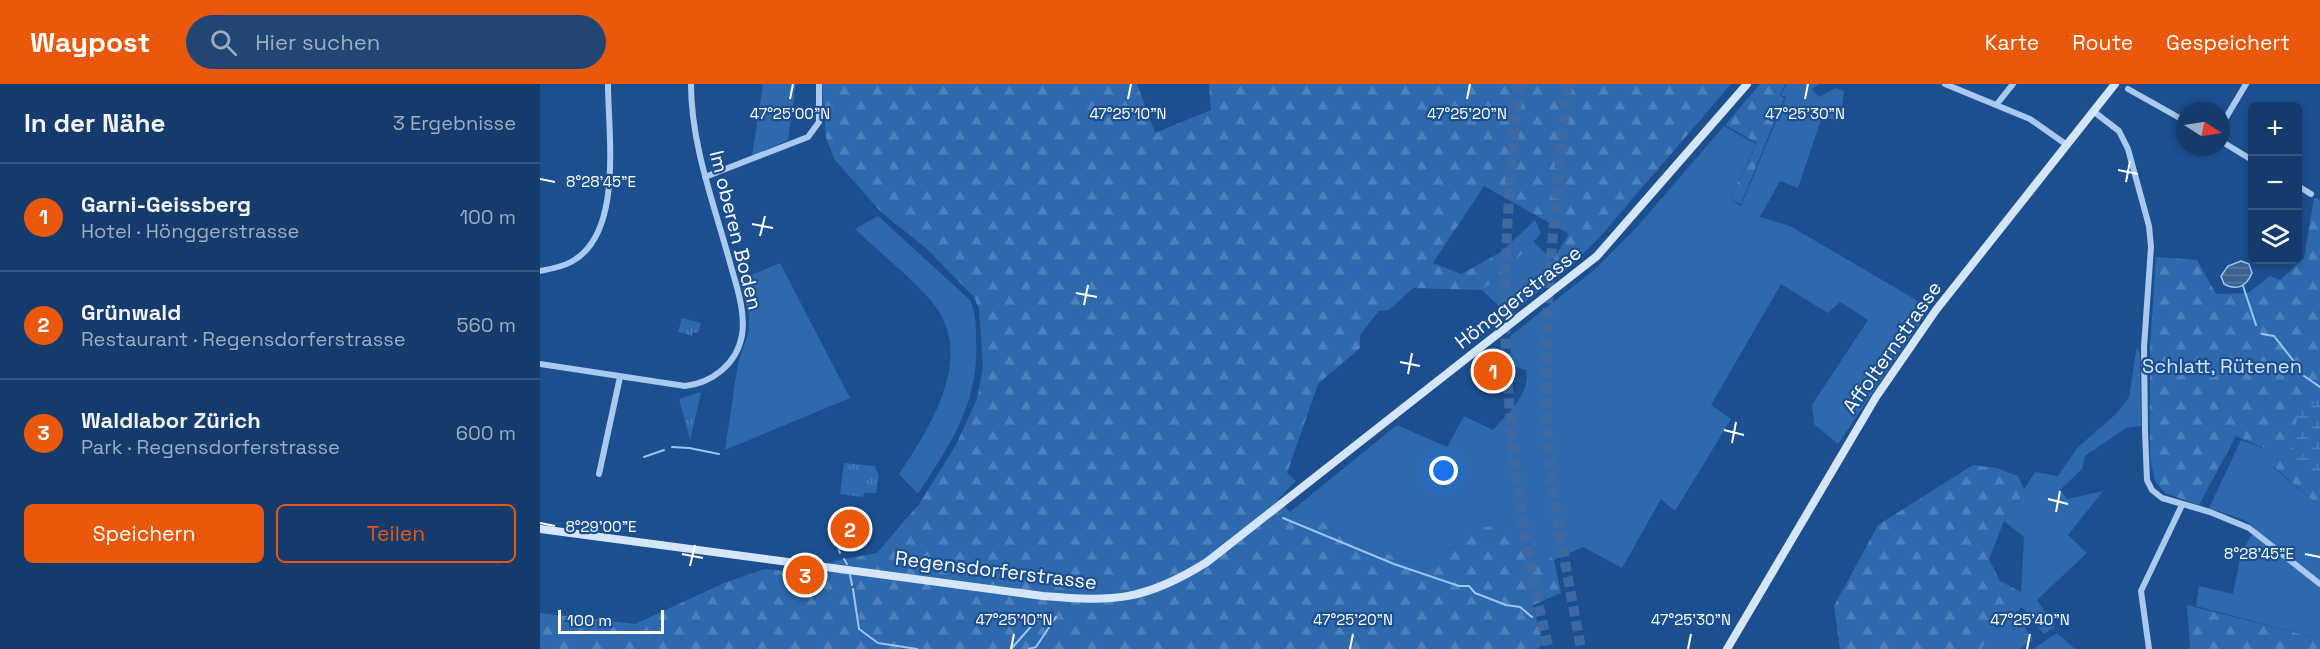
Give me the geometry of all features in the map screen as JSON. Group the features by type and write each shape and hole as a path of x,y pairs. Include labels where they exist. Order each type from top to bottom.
{"main road":[{"name":"Hönggerstrasse","path":"1281,506 1597,256 1747,84"},
{"name":"Affolternstrasse","path":"1727,649 1827,476 1876,397 1936,310 2115,84"},
{"name":"Regensdorferstrasse","path":"540,529 1043,596 1100,600 1146,593 1179,580 1207,562 1281,506"}],"street":[{"path":"540,272 571,262 583,254 603,225 608,195 608,84"},
{"name":"Im oberen Boden","path":"540,364 674,387 700,384 723,370 738,347 743,316 705,177 694,124 691,84"},
{"path":"705,177 808,136 819,122 819,84"},
{"path":"1945,84 2030,119 2067,145"},
{"path":"1997,104 2013,84"},
{"path":"2230,111 2246,84"},
{"path":"2128,89 2176,116"},
{"path":"2093,111 2119,131 2128,149 2149,226 2151,247 2144,347 2147,480 2152,490 2162,498 2210,512 2249,528 2320,584"},
{"path":"2230,146 2248,157"},
{"path":"2302,188 2311,194"},
{"path":"599,474 620,378"},
{"path":"2149,649 2141,591 2182,505"}],"green space":[{"path":"763,84 796,84 788,140 752,156"},
{"path":"822,84 1137,84 1155,133 1211,110 1209,84 1731,84 1598,239 1564,272 1552,261 1569,234 1484,186 1433,263 1461,274 1501,252 1535,220 1541,233 1506,271 1482,290 1413,288 1389,310 1379,311 1360,335 1360,348 1318,384 1287,473 1296,481 1278,499 1290,512 1318,517 1338,536 1353,533 1377,551 1418,563 1463,543 1468,528 1500,526 1537,545 1554,560 1561,593 1533,605 1543,644 1537,649 540,649 540,613 635,624 724,583 765,569 823,575 834,561 877,553 919,504 956,445 977,399 983,367 979,309 974,297 927,249 881,212 835,160 826,138"},
{"path":"1760,84 1785,84 1780,95 1784,98 1741,204 1730,199 1757,143 1725,125"},
{"path":"1787,84 1819,84 1812,89 1819,97 1836,88 1844,91 1840,121 1822,117 1798,188 1780,181 1760,217 1790,226 1930,308 1838,444 1814,424 1812,405 1868,320 1840,302 1828,313 1781,284 1711,405 1731,419 1675,511 1661,499 1622,568 1583,547 1554,560 1537,545 1463,543 1418,563 1377,551 1353,533 1338,536 1318,517 1290,512 1397,425 1447,447 1464,416 1493,430 1517,403 1527,378 1526,370 1515,367 1511,359 1510,336 1594,270 1636,228 1724,126 1756,144 1730,199 1741,206 1786,97 1781,95"},
{"name":"Schlatt, Rütenen","path":"2314,198 2320,200 2320,507 2273,466 2277,454 2236,436 2199,505 2165,493 2155,481 2150,457 2150,349 2156,257 2197,260 2216,294 2248,293 2270,276 2280,280 2297,264 2302,264"},
{"path":"878,216 970,300 975,315 976,363 968,403 952,440 918,494 899,474 924,435 944,391 950,368 950,345 945,323 932,302 855,229"},
{"path":"1533,241 1564,272 1508,315 1482,290 1506,271"},
{"path":"780,263 850,398 725,450 738,363 749,331 749,315 739,280"},
{"path":"682,318 701,323 698,333 693,332 692,336 678,332"},
{"path":"2137,346 2140,355 2141,426 2126,428 2085,456 2082,469 2060,490 2068,499 2103,491 2068,535 2087,553 2037,600 2055,627 2044,634 2022,607 2015,613 2033,640 2020,649 1981,649 2021,592 2024,537 2004,521 2035,472 2058,476 2077,448 2117,413 2129,397"},
{"path":"701,392 700,397 690,440 679,399"},
{"path":"2320,398 2320,484 2289,456 2298,414"},
{"path":"2241,440 2278,454 2273,467 2320,507 2320,639 2196,606 2199,586 2233,594 2241,554 2255,528 2244,520 2209,508"},
{"path":"844,463 875,466 879,476 876,493 864,493 863,497 840,494"},
{"path":"1973,465 1996,468 2018,476 2025,491 2004,521 1989,559 2000,581 2021,592 1981,649 1840,649 1834,606 1878,525"},
{"path":"2187,605 2320,639 2320,649 2190,649"},
{"path":"2057,633 2075,649 2033,649"}],"shaded area":[{"path":"2241,261 2249,264 2252,273 2247,282 2241,286 2229,286 2224,284 2221,276 2228,266"}],"waterway":[{"path":"2243,286 2256,325"},
{"path":"2262,334 2274,336 2299,368"},
{"path":"2304,376 2320,387"},
{"path":"672,447 719,454"},
{"path":"644,457 664,450"},
{"path":"1283,518 1394,564 1459,586 1469,586 1475,593 1506,605 1520,607 1532,617"},
{"path":"844,559 847,564"},
{"path":"850,575 852,585"},
{"path":"853,589 859,629 878,643 917,649"},
{"path":"1011,649 1043,613"},
{"path":"1029,649 1036,647 1056,617"}],"tunnel":[{"path":"1518,84 1505,279 1508,394 1523,522 1549,649"},
{"path":"1567,84 1548,296 1547,424 1552,481 1581,649"}],"place":[{"name":"Garni-Geissberg","path":"1493,371"},
{"name":"Grünwald","path":"850,529"},
{"name":"Waldlabor Zürich","path":"805,575"}]}
